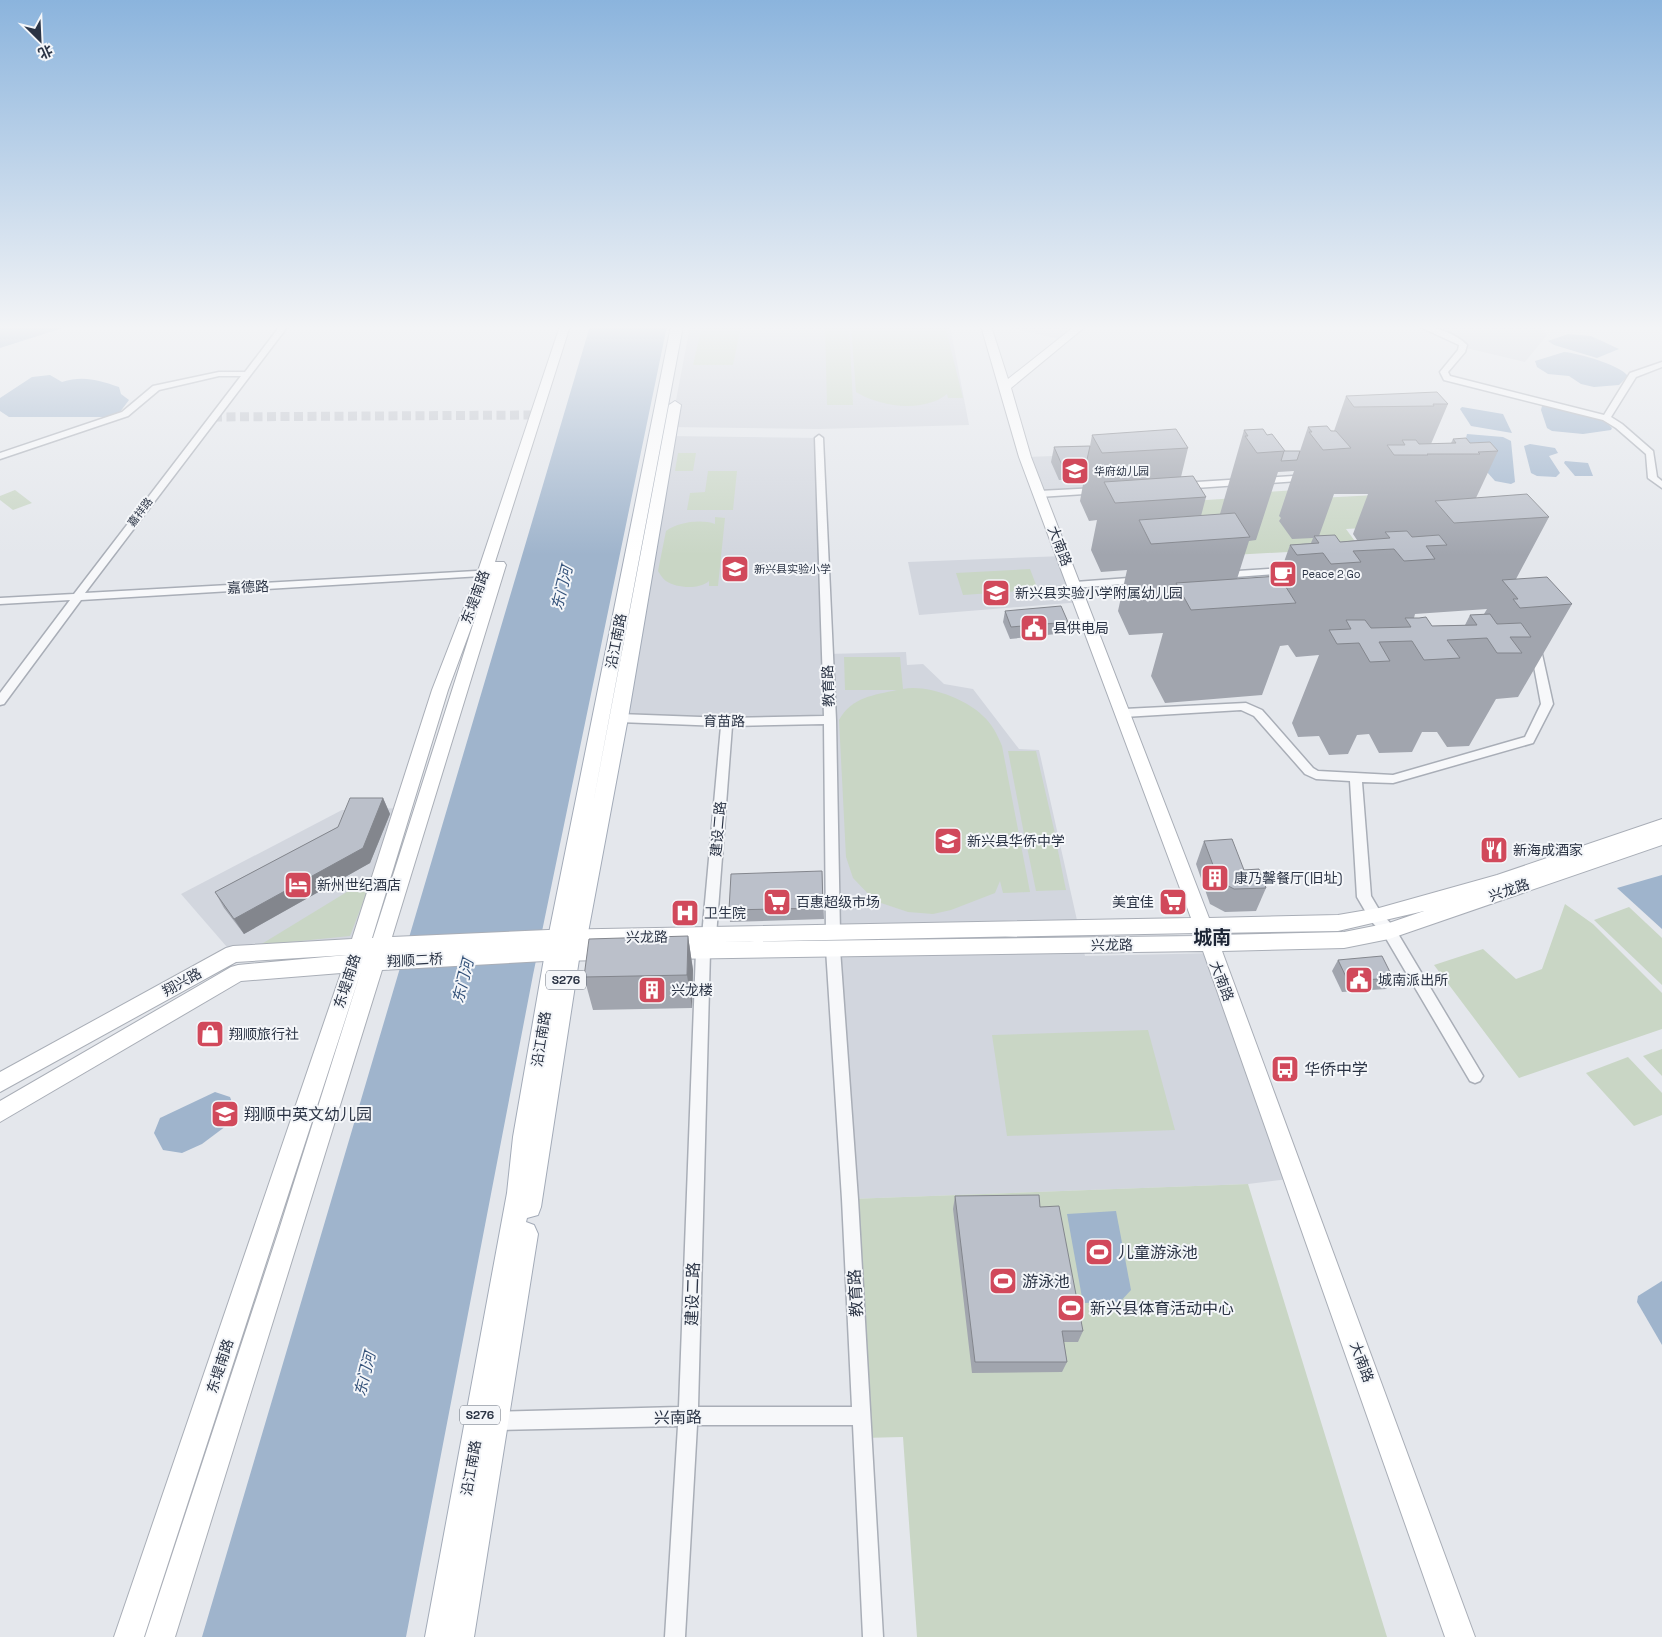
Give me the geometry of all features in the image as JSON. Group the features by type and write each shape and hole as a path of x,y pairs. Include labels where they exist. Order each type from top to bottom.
{"main road":[{"name":"东堤南路","path":"490,574 542,402"},
{"name":"东堤南路","path":"160,1637 367,954 440,690 490,574 551,402"},
{"name":"沿江南路","path":"441,1637 519,1194 525,1137 559,946 662,402"},
{"name":"沿江南路","path":"458,1637 494,1421 559,946 619,718 676,402"},
{"name":"大南路","path":"1009,402 1015,428 1039,494 1124,713 1205,935 1280,1132 1460,1637"},
{"name":"兴龙路","path":"1205,935 1338,923 1376,917 1447,898 1662,825"},
{"name":"兴龙路","path":"559,946 1205,935 1344,940 1389,931 1662,838"},
{"name":"翔顺二桥","path":"367,954 559,946"},
{"name":"翔兴路","path":"0,1083 233,954 367,954"},
{"name":"东堤南路","path":"129,1637 367,954"},
{"name":"翔兴路","path":"0,1112 238,973 367,954"}],"street":[{"path":"0,456 125,414 139,402"},
{"name":"嘉祥路","path":"0,701 224,402"},
{"path":"1544,402 1606,418 1650,452 1653,478 1662,485"},
{"path":"1606,418 1616,402"},
{"name":"教育路","path":"819,438 830,720 833,941 850,1199 873,1637"},
{"path":"1176,487 1318,477"},
{"path":"1039,494 1108,490"},
{"path":"1210,576 1306,570"},
{"name":"嘉德路","path":"0,601 490,574"},
{"path":"1075,584 1152,580"},
{"path":"1124,713 1242,706 1258,713 1309,771 1316,775 1393,778 1529,740 1547,704 1533,635"},
{"name":"育苗路","path":"619,718 726,722 830,720"},
{"name":"建设二路","path":"675,1637 688,1416 706,943 726,722"},
{"path":"1356,778 1364,897 1376,917 1389,931 1475,1076"},
{"name":"兴南路","path":"494,1421 688,1416 861,1416"}],"shaded area":[{"path":"676,402 965,402 969,425 819,429 671,427"},
{"name":"新兴县华侨中学","path":"669,436 819,438 827,654 906,652 907,665 923,664 944,684 973,689 1019,749 1039,750 1085,956 1217,953 1297,1178 1248,1184 850,1199 841,933 830,720 619,718"},
{"name":"华府幼儿园","path":"1111,454 1126,485 1038,491 1025,457"},
{"name":"新兴县实验小学附属幼儿园","path":"1064,556 1082,602 919,615 908,562"},
{"path":"403,808 358,946 233,954 181,894 342,810"}],"green space":[{"path":"827,402 853,402 853,405 827,405"},
{"path":"883,402 930,402 914,406"},
{"path":"678,453 696,453 693,471 675,471"},
{"path":"708,471 737,471 733,510 687,510 690,493 705,492"},
{"path":"1312,489 1319,498 1395,494 1417,525 1346,529 1360,548 1196,557 1175,502 1237,498 1234,494"},
{"path":"15,490 32,503 13,510 0,500 0,496"},
{"path":"715,517 725,518 718,586 709,586 709,581 699,586 688,587 666,581 658,571 666,531 677,525 690,522 709,522 715,524"},
{"path":"1030,569 1038,590 963,595 956,573"},
{"path":"844,657 900,657 903,689 923,689 946,694 967,704 989,722 1002,746 1030,892 1003,893 1000,881 995,893 951,910 933,914 908,912 875,901 853,878 846,857 839,720 850,706 864,698 897,690 845,690"},
{"path":"1008,751 1036,751 1056,838 1025,839"},
{"path":"1056,841 1066,890 1036,891 1026,842"},
{"path":"373,876 350,936 260,945"},
{"path":"1565,904 1593,924 1662,993 1662,1029 1519,1078 1434,965 1483,949 1516,979 1542,969"},
{"path":"1629,907 1662,938 1662,985 1594,920"},
{"path":"1148,1030 1175,1130 1007,1136 992,1035"},
{"path":"1662,1049 1662,1076 1643,1056"},
{"path":"1628,1057 1662,1093 1662,1115 1634,1126 1586,1073"},
{"name":"新兴县体育活动中心","path":"1248,1184 1387,1637 917,1637 903,1437 862,1438 850,1199"}],"water":[{"path":"0,402 127,402 120,412 105,417 9,417 0,411"},
{"name":"东门河","path":"567,402 651,402 533,975 406,1637 202,1637"},
{"path":"1542,406 1559,407 1590,415 1607,423 1612,428 1611,430 1583,434 1552,431 1547,428 1541,410"},
{"path":"1462,407 1503,414 1512,433 1471,426 1460,409"},
{"path":"1467,434 1503,437 1511,441 1515,482 1511,484 1495,481 1487,472 1470,467"},
{"path":"1530,444 1555,448 1558,453 1549,456 1560,473 1556,477 1537,476 1531,473 1524,446"},
{"path":"1565,461 1588,463 1593,476 1575,476 1564,463"},
{"path":"1662,875 1662,929 1617,888"},
{"path":"215,1092 230,1097 235,1110 230,1123 202,1144 182,1153 163,1150 154,1133 160,1118"},
{"name":"儿童游泳池","path":"1116,1211 1131,1290 1120,1302 1083,1303 1067,1214"},
{"path":"1662,1281 1662,1345 1637,1302 1638,1296"}],"building":[{"path":"1351,402 1447,402 1448,404 1433,404 1434,406 1354,407"},
{"path":"1327,426 1331,431 1336,431 1351,448 1323,450 1309,432 1312,432 1308,427"},
{"path":"1176,429 1188,448 1102,453 1092,435"},
{"path":"1263,429 1267,435 1272,434 1285,451 1257,453 1245,436 1248,436 1244,430"},
{"path":"1466,438 1470,443 1490,442 1498,451 1478,452 1480,454 1394,455 1387,445 1405,445 1402,440 1416,440 1419,444 1456,443 1453,439"},
{"path":"1090,446 1086,464 1062,465 1054,447"},
{"path":"1284,451 1300,451 1297,460 1281,461"},
{"path":"1193,476 1206,497 1115,503 1104,482"},
{"path":"1527,494 1549,517 1454,523 1435,501"},
{"path":"1235,513 1250,537 1151,544 1139,520"},
{"path":"1407,531 1412,537 1439,535 1447,545 1426,546 1435,559 1404,561 1394,549 1353,551 1361,562 1331,564 1323,553 1297,555 1290,545 1319,543 1314,536 1335,535 1340,542 1390,538 1385,532"},
{"path":"1279,576 1296,603 1191,610 1176,583"},
{"path":"1547,577 1572,604 1520,608 1513,599 1518,599 1502,580"},
{"path":"1061,606 1068,622 1011,627 1005,611"},
{"path":"1490,614 1497,624 1521,623 1531,637 1510,637 1522,653 1497,653 1487,638 1447,640 1460,658 1424,660 1412,641 1379,642 1390,661 1370,662 1359,643 1337,644 1329,630 1351,629 1346,620 1365,620 1371,628 1411,627 1405,618 1426,617 1432,626 1477,625 1470,615"},
{"path":"350,798 383,798 363,848 234,919 215,892 338,827"},
{"path":"1232,839 1244,870 1259,869 1266,888 1234,889 1219,881 1204,841"},
{"name":"百惠超级市场","path":"822,871 823,908 729,910 731,874"},
{"path":"688,936 687,975 584,977 589,939"},
{"path":"1382,956 1393,978 1348,981 1338,960"},
{"path":"1039,1195 1040,1207 1059,1206 1083,1331 1062,1331 1067,1362 975,1362 955,1196"}],"tunnel":[{"path":"213,417 536,415"}],"place":[{"name":"华府幼儿园","path":"1075,471"},
{"name":"新兴县实验小学","path":"735,569"},
{"name":"Peace 2 Go","path":"1283,574"},
{"name":"新兴县实验小学附属幼儿园","path":"996,593"},
{"name":"县供电局","path":"1034,628"},
{"name":"新兴县华侨中学","path":"948,841"},
{"name":"新海成酒家","path":"1494,850"},
{"name":"康乃馨餐厅(旧址)","path":"1215,878"},
{"name":"新州世纪酒店","path":"298,885"},
{"name":"百惠超级市场","path":"777,902"},
{"name":"美宜佳","path":"1173,902"},
{"name":"卫生院","path":"685,913"},
{"name":"城南派出所","path":"1359,980"},
{"name":"兴龙楼","path":"652,990"},
{"name":"翔顺旅行社","path":"210,1034"},
{"name":"华侨中学","path":"1285,1069"},
{"name":"翔顺中英文幼儿园","path":"225,1114"},
{"name":"儿童游泳池","path":"1099,1252"},
{"name":"游泳池","path":"1003,1281"},
{"name":"新兴县体育活动中心","path":"1071,1308"}],"district":[{"name":"城南","path":"1212,937"}]}
